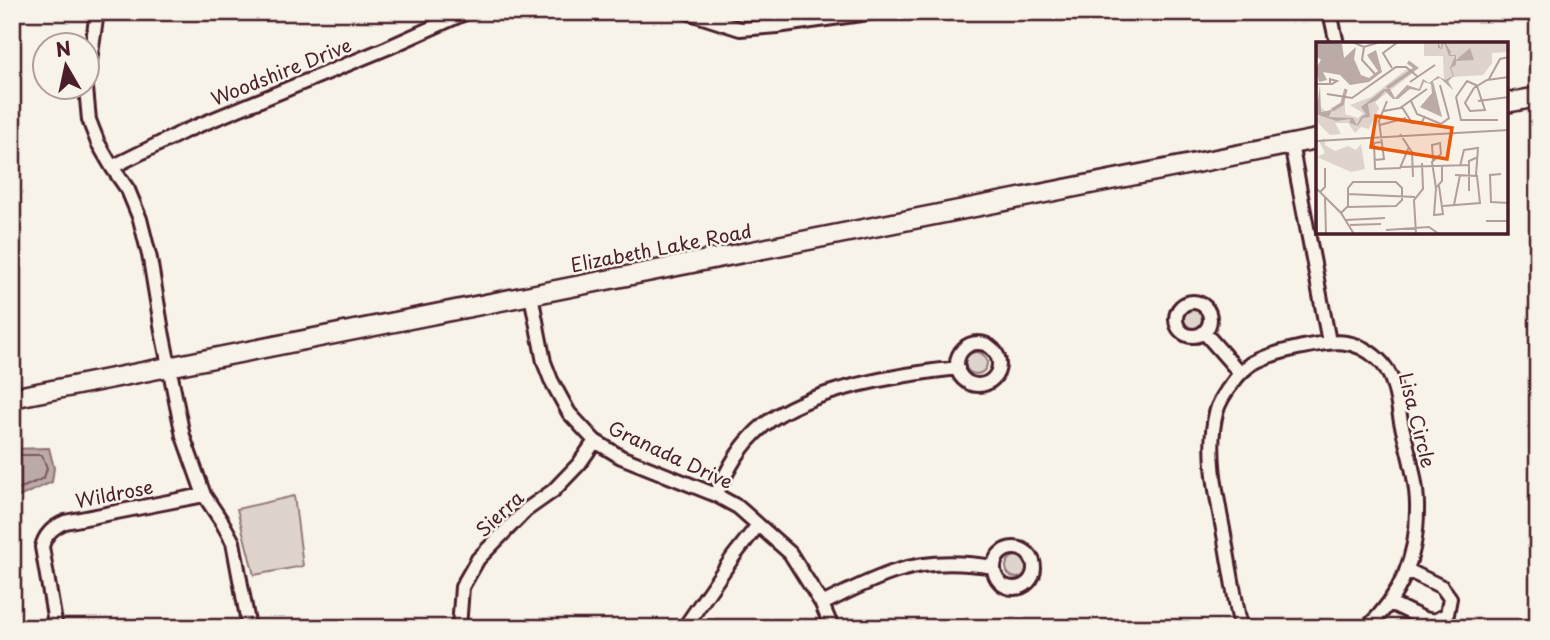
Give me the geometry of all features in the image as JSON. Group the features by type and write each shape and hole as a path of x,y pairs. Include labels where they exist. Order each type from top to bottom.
{"street":[{"path":"94,32 97,12"},
{"name":"Woodshire Drive","path":"112,167 185,131 467,12"},
{"path":"687,12 740,29 875,12"},
{"path":"1330,12 1336,42"},
{"path":"1508,103 1538,97"},
{"path":"87,102 89,120 98,143 128,190 140,219 150,258 183,436 204,495 233,542 249,628"},
{"name":"Elizabeth Lake Road","path":"12,398 1316,139"},
{"path":"1291,144 1329,342"},
{"name":"Granada Drive","path":"531,295 544,362 551,380 569,413 594,441 621,457 716,495 738,507 790,554 822,604 832,628"},
{"path":"1204,332 1240,373"},
{"name":"Lisa Circle","path":"1241,628 1213,468 1216,411 1240,373 1254,363 1288,350 1329,342 1360,346 1379,359 1392,377 1418,508 1415,547 1408,570 1390,603 1367,628"},
{"path":"716,495 738,452 765,424 790,409 830,393 866,383 958,368"},
{"name":"Sierra","path":"459,628 463,587 478,559 526,510 553,491 579,464 594,441"},
{"name":"Wildrose","path":"56,628 42,547 44,527 204,495"},
{"path":"684,628 758,524"},
{"path":"822,604 899,570 933,564 978,564 994,567"},
{"path":"1390,603 1423,619 1436,621 1447,614 1450,598 1442,587 1408,570"}],"shaded area":[{"path":"1192,308 1200,311 1203,319 1200,327 1192,330 1184,327 1181,319 1184,311"},
{"path":"976,352 984,355 987,363 984,371 976,374 968,371 965,363 968,355"},
{"path":"294,496 303,566 254,575 237,509"},
{"path":"1017,556 1025,559 1028,567 1025,575 1017,578 1009,575 1006,567 1009,559"}],"water":[{"path":"49,448 54,468 52,482 12,500 12,449"}]}
